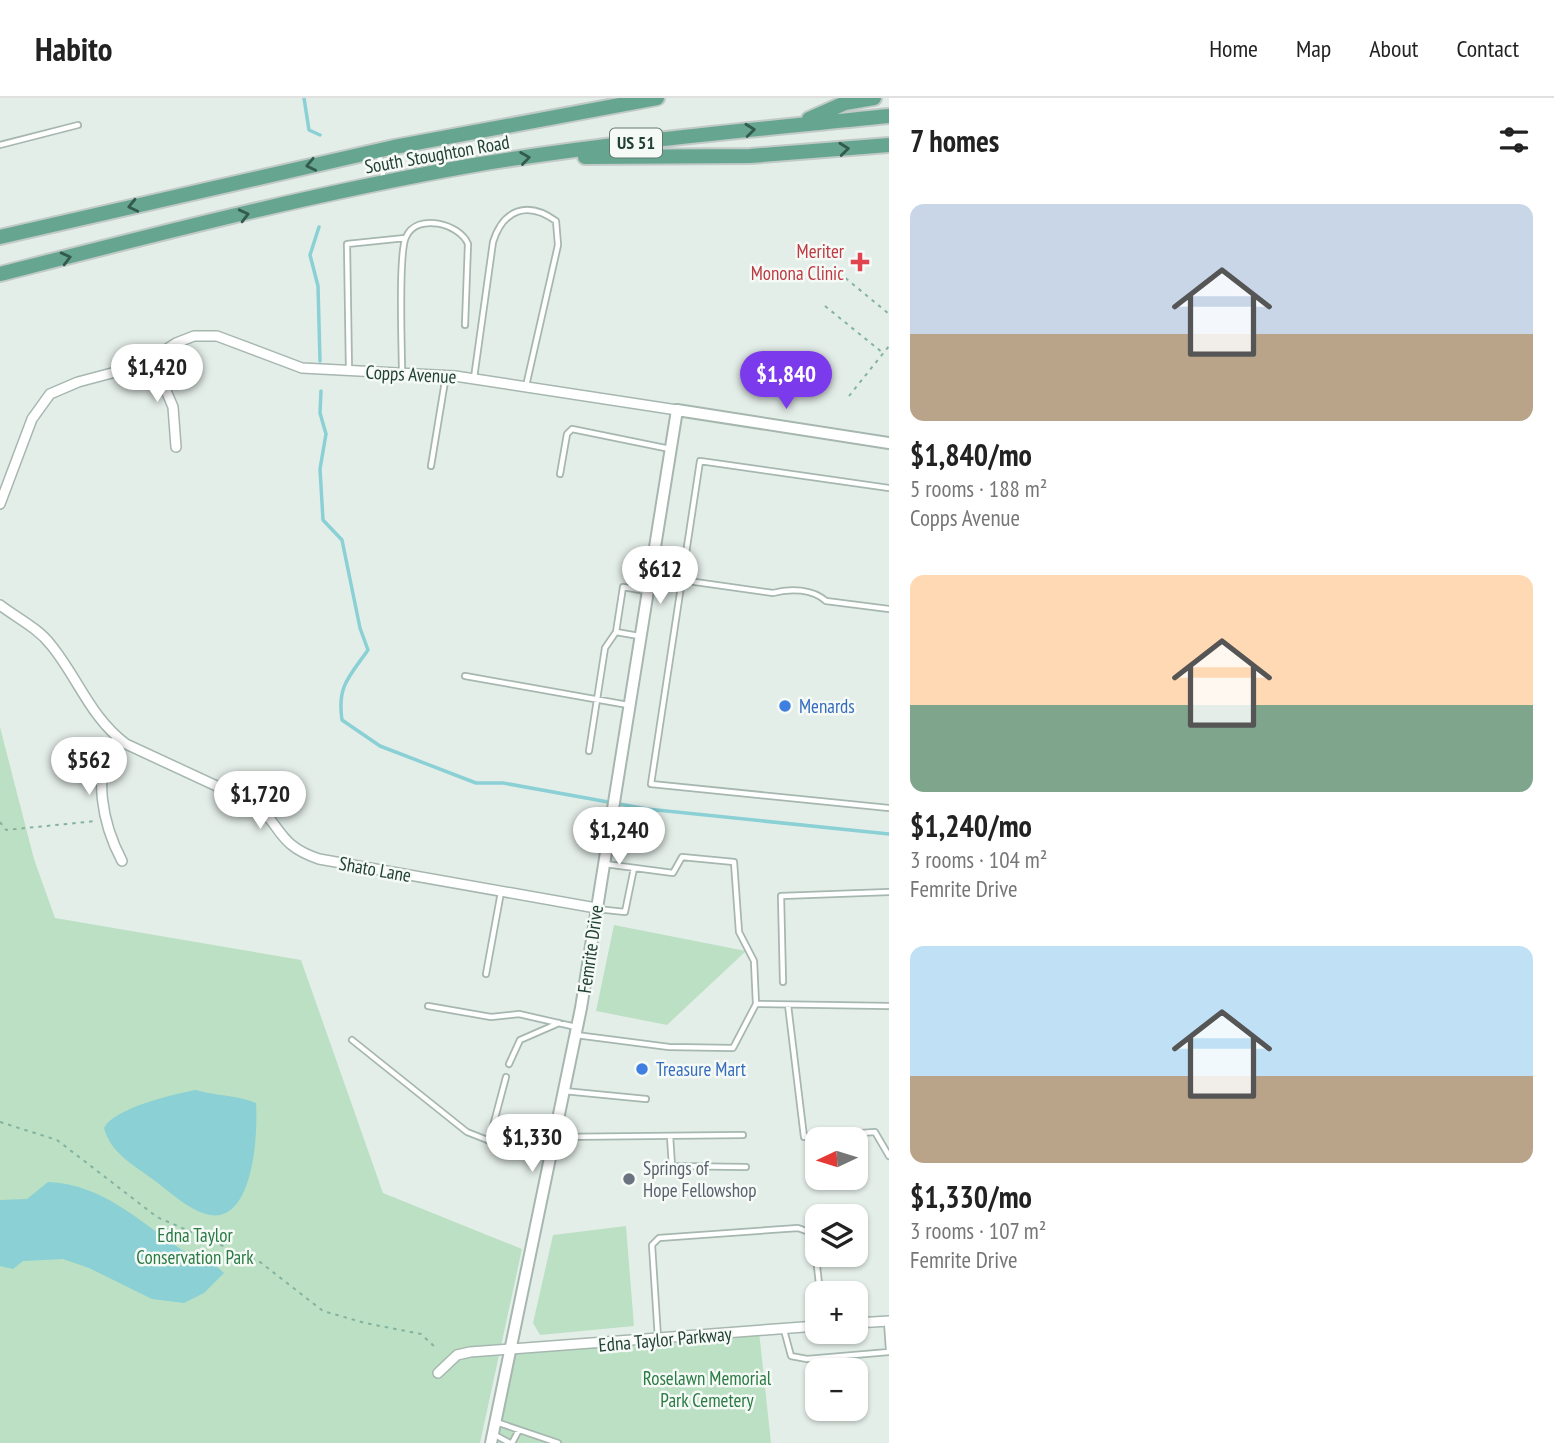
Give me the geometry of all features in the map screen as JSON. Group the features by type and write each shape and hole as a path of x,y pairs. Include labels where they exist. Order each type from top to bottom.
{"main road":[{"name":"South Stoughton Road","path":"0,237 378,150 657,98"},
{"path":"795,125 845,103 874,98"},
{"name":"South Stoughton Road","path":"0,274 385,183 556,153 889,116"},
{"path":"556,153 586,158 736,156 889,145"}],"street":[{"name":"Copps Avenue","path":"0,504 32,419 50,394 78,382 153,359 184,339 205,335 240,344 302,368 446,375 889,443"},
{"path":"153,359 173,407 176,447"},
{"name":"Femrite Drive","path":"493,1433 576,1031 677,410"},
{"name":"Shato Lane","path":"0,605 52,645 91,708 118,738 251,802 268,816 285,841 307,855 596,908"},
{"path":"118,738 108,752 102,773 107,820 112,841 122,861"},
{"path":"868,1322 888,1321"},
{"name":"Edna Taylor Parkway","path":"438,1373 457,1355 805,1327"}],"lane":[{"path":"0,145 78,125"},
{"path":"378,150 385,183"},
{"path":"474,379 493,242 499,224 516,212 536,211 556,221 558,245 526,386"},
{"path":"402,372 405,238 411,230 424,225 456,228 465,236 468,244 465,326"},
{"path":"349,371 347,244 405,238"},
{"path":"431,466 446,375"},
{"path":"560,474 567,434 572,429 671,449"},
{"path":"889,488 700,461 651,784 889,808"},
{"path":"681,580 773,593 786,589 819,594 826,601 889,609"},
{"path":"589,751 605,648 616,632 622,587 647,591"},
{"path":"616,632 639,636"},
{"path":"465,677 628,705"},
{"path":"428,1006 491,1017 519,1014 560,1023 576,1031 669,1047 733,1048 756,1004 754,961 739,932 734,862 682,856 673,873 603,863"},
{"path":"596,908 625,912 634,868"},
{"path":"486,974 502,891"},
{"path":"783,982 781,896 889,892"},
{"path":"756,1004 889,1006"},
{"path":"788,1005 804,1137 875,1132 889,1156"},
{"path":"509,1064 520,1040 560,1023"},
{"path":"352,1040 467,1132 489,1141 552,1155"},
{"path":"489,1141 506,1076"},
{"path":"565,1091 646,1099"},
{"path":"555,1137 743,1135"},
{"path":"670,1136 672,1167 746,1167"},
{"path":"658,1340 652,1245 659,1238 798,1228 809,1232 814,1239 819,1281"},
{"path":"784,1329 792,1356 807,1359 889,1351 888,1321"},
{"path":"493,1433 519,1430 558,1443"},
{"path":"493,1433 511,1443 519,1430"}],"path":[{"path":"836,268 832,273 841,280 843,276 889,314"},
{"path":"825,306 883,353"},
{"path":"849,396 889,346"},
{"path":"0,822 6,830 107,820"},
{"path":"0,1122 57,1140 157,1217 260,1262 323,1311 365,1324 421,1334 435,1348"}],"green space":[{"name":"Edna Taylor Conservation Park","path":"0,727 34,859 55,918 301,960 383,1193 522,1249 480,1443 0,1443"},
{"path":"614,925 746,951 667,1025 596,1011"},
{"path":"626,1226 634,1326 540,1335 533,1323 553,1235"},
{"name":"Roselawn Memorial Park Cemetery","path":"759,1331 771,1443 491,1443 512,1350"}],"water":[{"path":"196,1090 256,1103 256,1134 250,1173 236,1205 225,1213 202,1213 179,1199 123,1157 111,1144 104,1128 110,1121 132,1108"},
{"path":"48,1182 86,1189 103,1197 182,1250 213,1264 224,1273 204,1293 184,1303 152,1299 89,1268 63,1259 23,1261 13,1269 0,1266 0,1200 27,1199"}],"waterway":[{"path":"304,98 309,130 320,135"},
{"path":"319,227 310,255 318,286 320,361"},
{"path":"321,391 320,413 326,434 320,469 323,520 342,540 360,628 368,650 343,690 342,720 380,746 476,783 503,783 647,809 889,834"}],"place":[{"name":"Meriter Monona Clinic","path":"860,262"},
{"name":"Menards","path":"785,706"},
{"name":"Treasure Mart","path":"642,1069"},
{"name":"Springs of Hope Fellowshop","path":"629,1179"}]}
